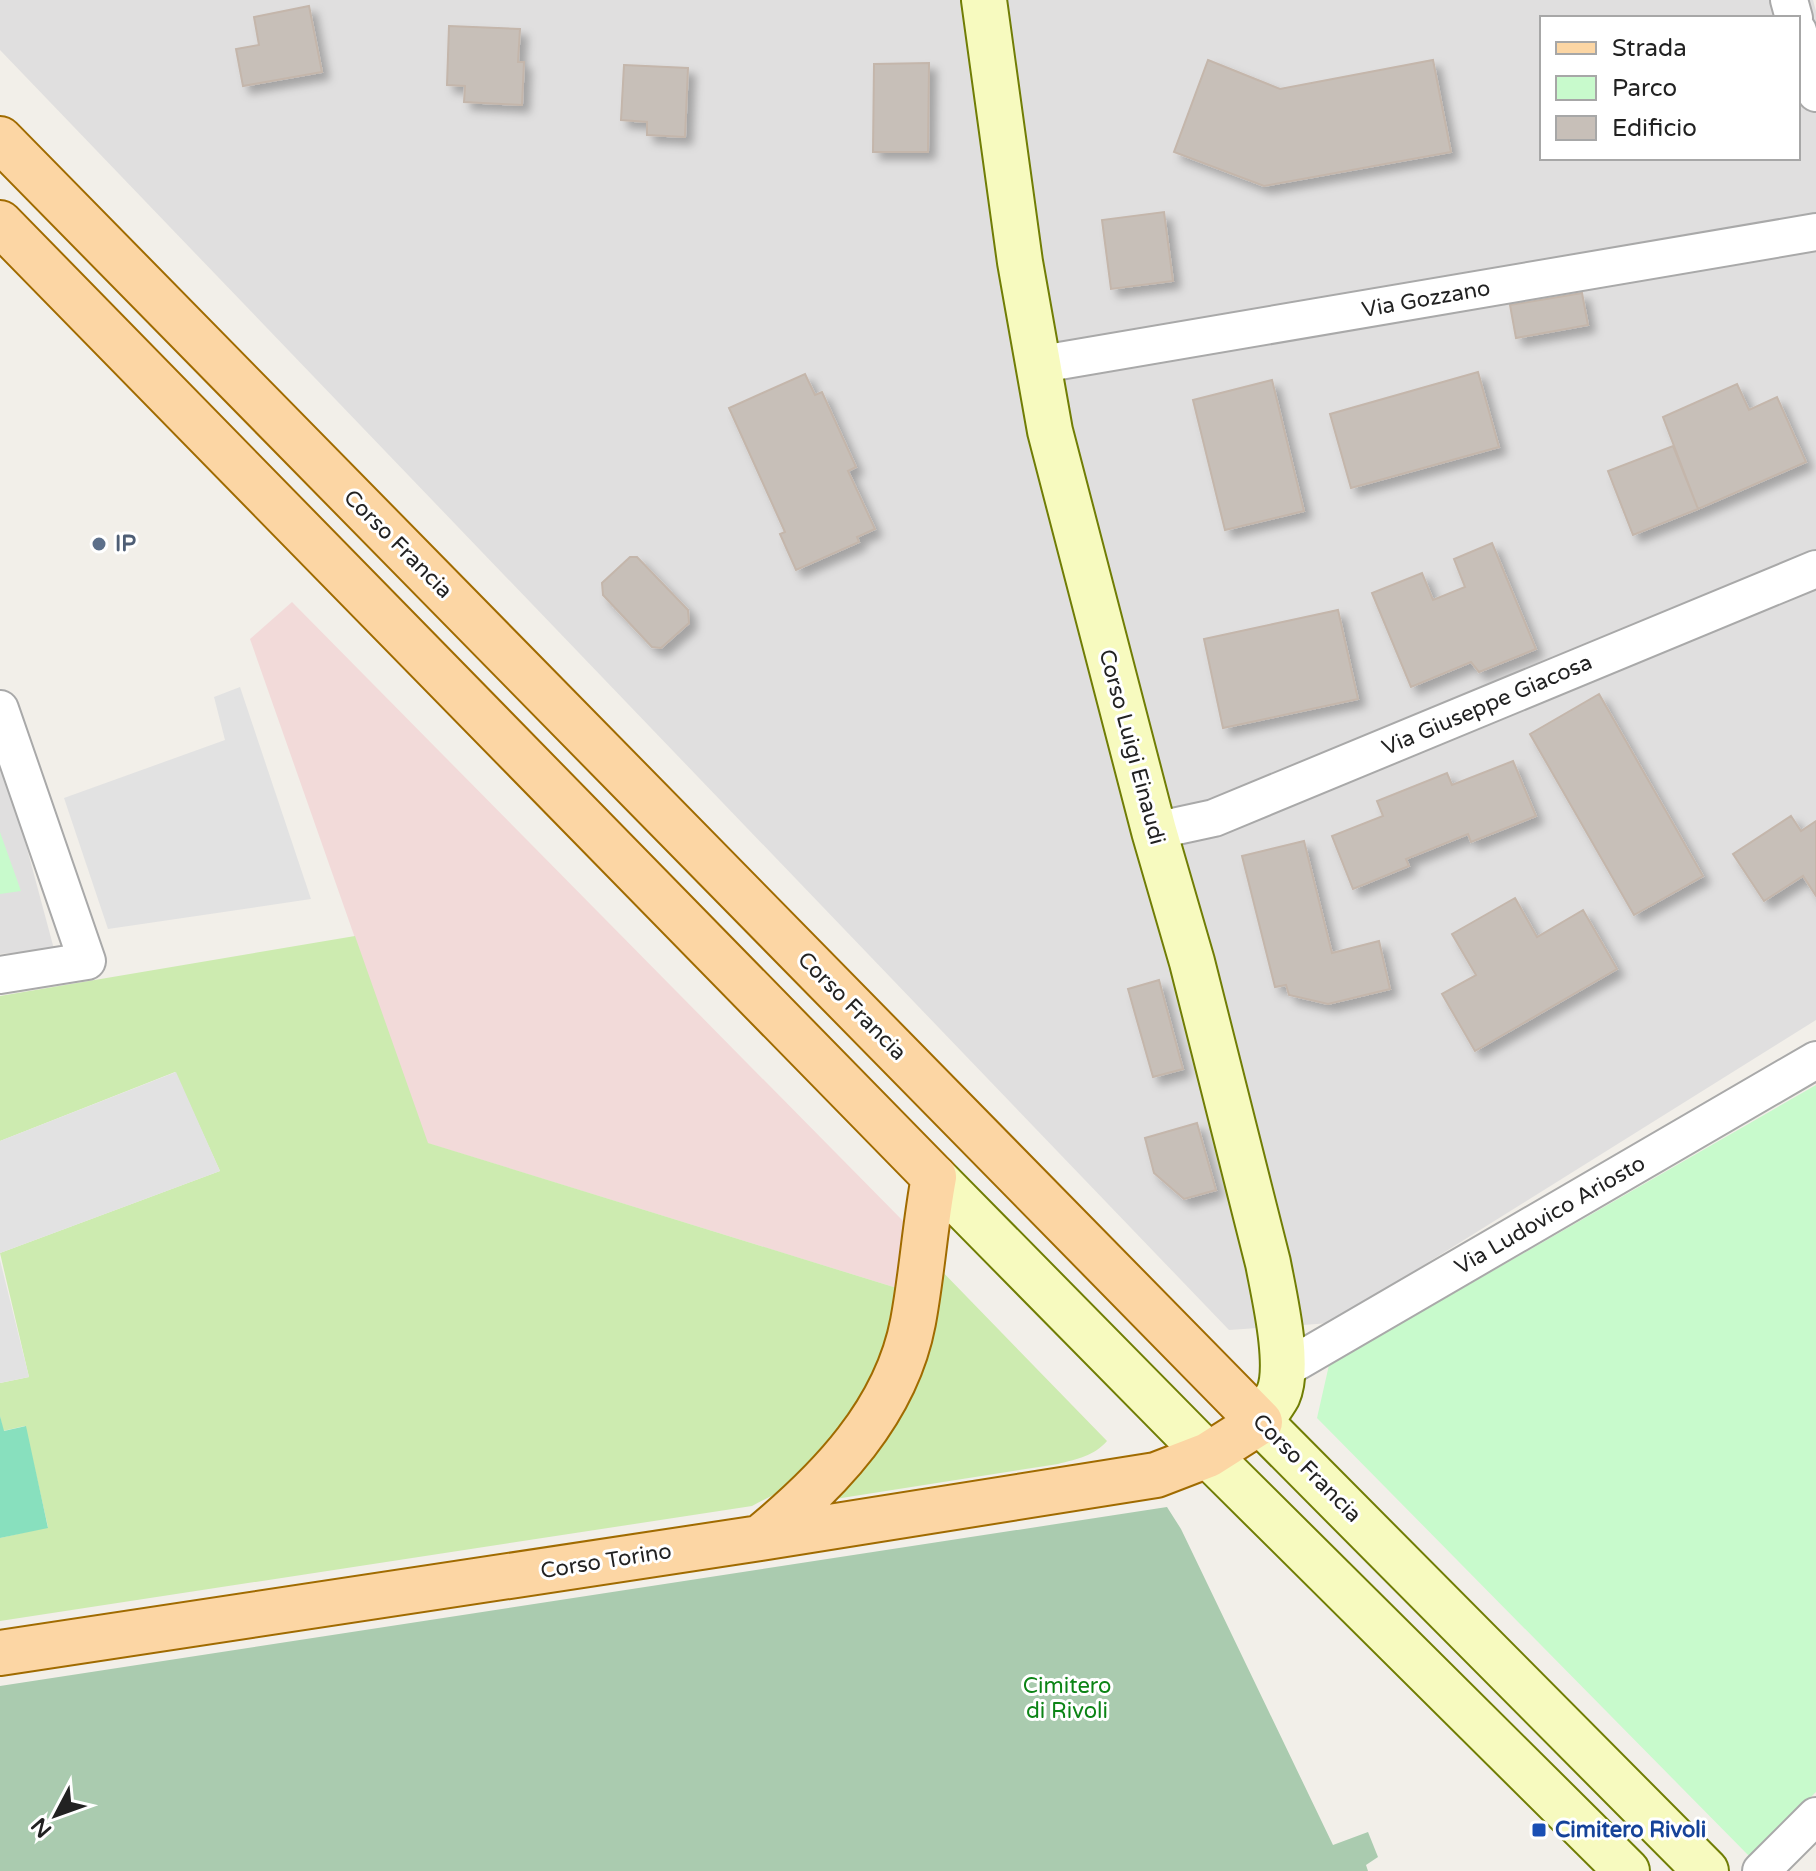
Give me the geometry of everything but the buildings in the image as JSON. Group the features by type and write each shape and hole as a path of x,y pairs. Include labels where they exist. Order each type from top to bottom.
{"main road":[{"name":"Corso Luigi Einaudi","path":"984,0 1036,365 1050,431 1154,831 1192,962 1268,1263 1277,1310 1283,1370 1279,1393 1260,1422 1208,1455"},
{"name":"Corso Francia","path":"0,139 1260,1422 1706,1871"},
{"path":"0,223 1208,1455 1627,1871"},
{"path":"760,1538 807,1499 847,1457 875,1416 896,1373 913,1324 934,1177"},
{"name":"Corso Torino","path":"0,1653 1156,1475 1208,1455"}],"street":[{"path":"1800,38 1816,93"},
{"name":"Via Gozzano","path":"1036,365 1816,232"},
{"name":"Via Giuseppe Giacosa","path":"1154,831 1214,818 1816,569"},
{"path":"0,975 87,961 26,779 3,728"},
{"name":"Via Ludovico Ariosto","path":"1283,1370 1816,1060"},
{"path":"1761,1871 1816,1816"}],"shaded area":[{"path":"0,0 1813,0 1816,11 1816,1020 1331,1323 1229,1330 0,50"},
{"path":"292,602 908,1226 900,1289 427,1143 250,639"},
{"path":"240,687 311,899 108,929 64,798 225,740 214,697"},
{"path":"0,748 54,949 0,954"},
{"path":"176,1072 220,1171 0,1253 0,1141"},
{"path":"0,1260 29,1377 0,1383"}],"green space":[{"path":"0,832 21,891 0,894"},
{"path":"355,936 428,1143 900,1289 888,1337 859,1404 833,1442 802,1475 752,1506 0,1621 0,1538 48,1527 25,1426 3,1431 0,1416 0,1383 29,1377 0,1253 220,1171 175,1072 0,1141 0,996"},
{"path":"1816,1085 1816,1792 1750,1857 1317,1418 1329,1365"},
{"path":"933,1262 1107,1441 1091,1454 1058,1464 816,1502"},
{"path":"0,1416 4,1431 26,1426 48,1528 0,1538"},
{"name":"Cimitero di Rivoli","path":"1167,1507 1181,1529 1333,1845 1368,1832 1378,1857 1366,1865 1368,1871 0,1871 0,1686"}],"place":[{"name":"IP","path":"99,544"},
{"name":"Cimitero Rivoli","path":"1539,1830"}]}
